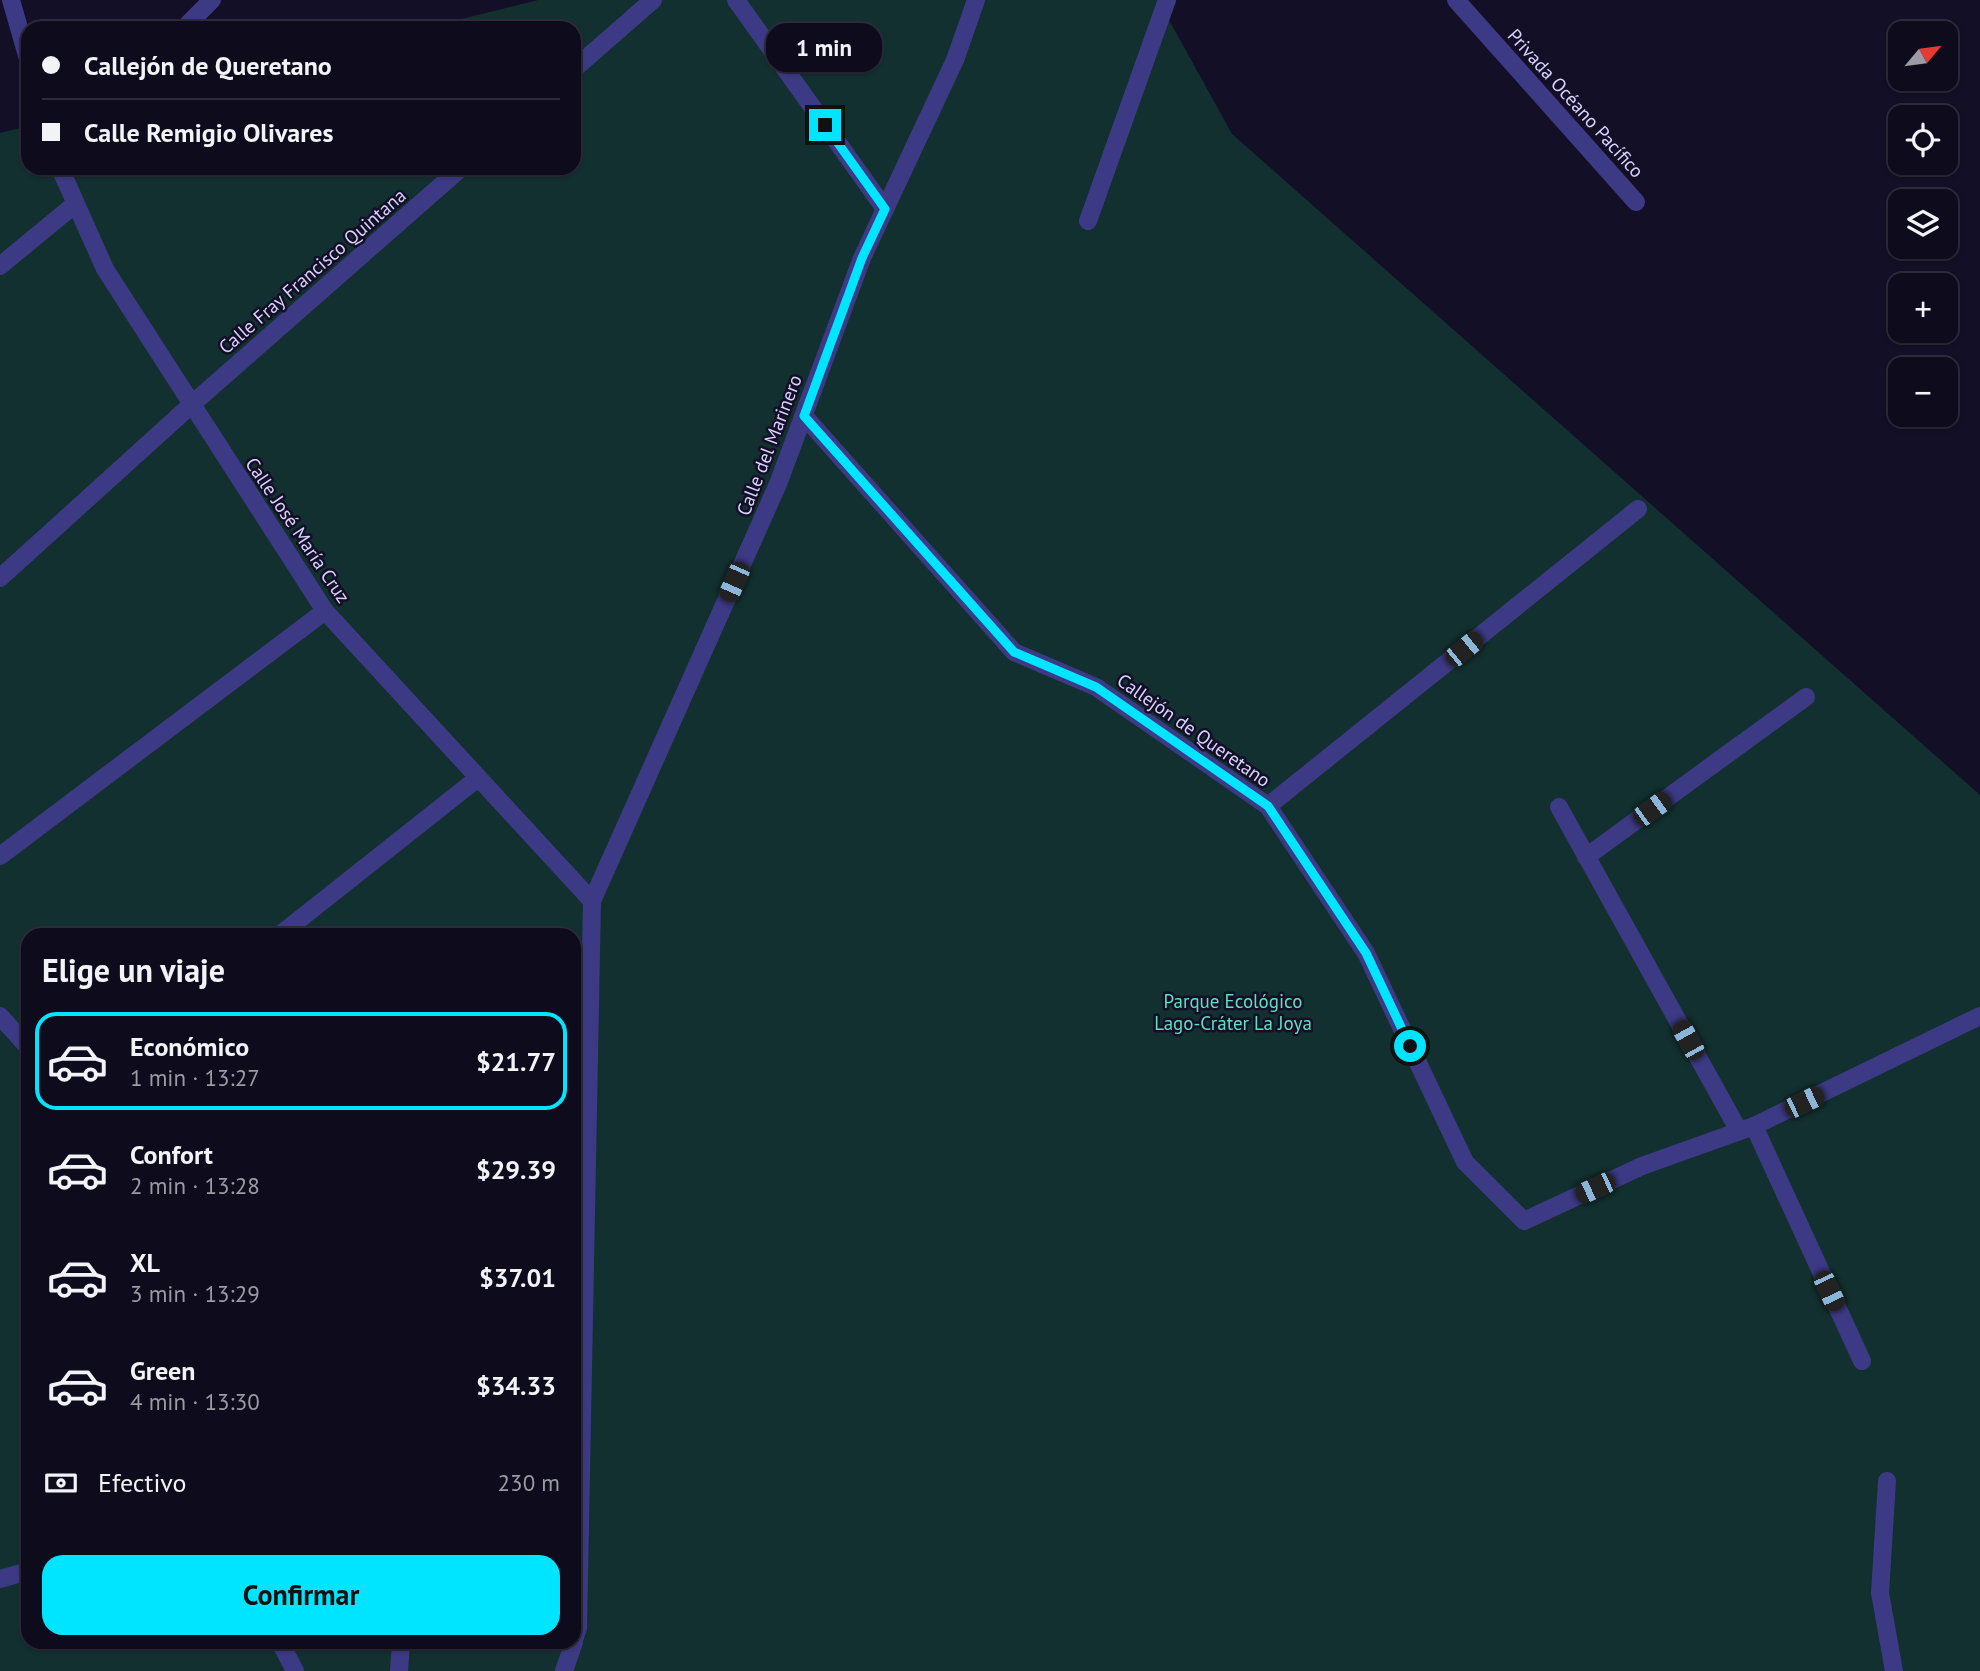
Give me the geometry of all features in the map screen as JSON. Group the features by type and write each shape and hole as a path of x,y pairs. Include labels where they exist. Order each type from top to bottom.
{"street":[{"path":"11,0 21,35"},
{"path":"191,21 212,0"},
{"path":"581,63 653,0"},
{"path":"736,0 885,209"},
{"name":"Calle del Marinero","path":"592,901 778,484 862,258 955,60 976,0"},
{"path":"1088,221 1167,0"},
{"name":"Privada Océano Pacífico","path":"1456,0 1636,202"},
{"name":"Calle José María Cruz","path":"63,175 105,269 325,611 592,901"},
{"name":"Calle Fray Francisco Quintana","path":"0,578 191,405 453,175"},
{"path":"0,266 74,205"},
{"name":"Callejón de Queretano","path":"804,416 1014,652 1096,687 1268,806 1366,953 1465,1162 1524,1221 1642,1166 1746,1128"},
{"path":"1268,806 1638,509"},
{"path":"0,856 325,611"},
{"path":"1586,857 1807,697"},
{"path":"289,928 478,778"},
{"path":"1559,807 1746,1128 1862,1362"},
{"path":"581,1235 592,901"},
{"path":"581,994 590,985"},
{"path":"0,1016 21,1039"},
{"path":"1746,1128 1980,1016"},
{"path":"1886,1480 1880,1593 1894,1671"},
{"path":"0,1579 21,1573"},
{"path":"284,1649 295,1671"},
{"path":"399,1671 401,1649"},
{"path":"564,1671 571,1649"}],"green space":[{"name":"Parque Ecológico Lago-Cráter La Joya","path":"538,0 1158,0 1232,134 1980,795 1980,1671 0,1671 0,133 21,128 21,175 581,175 581,21 453,21"}],"route":[{"path":"825,125 885,209 862,258 804,416 1014,652 1096,687 1268,806 1366,953 1410,1046"}]}
